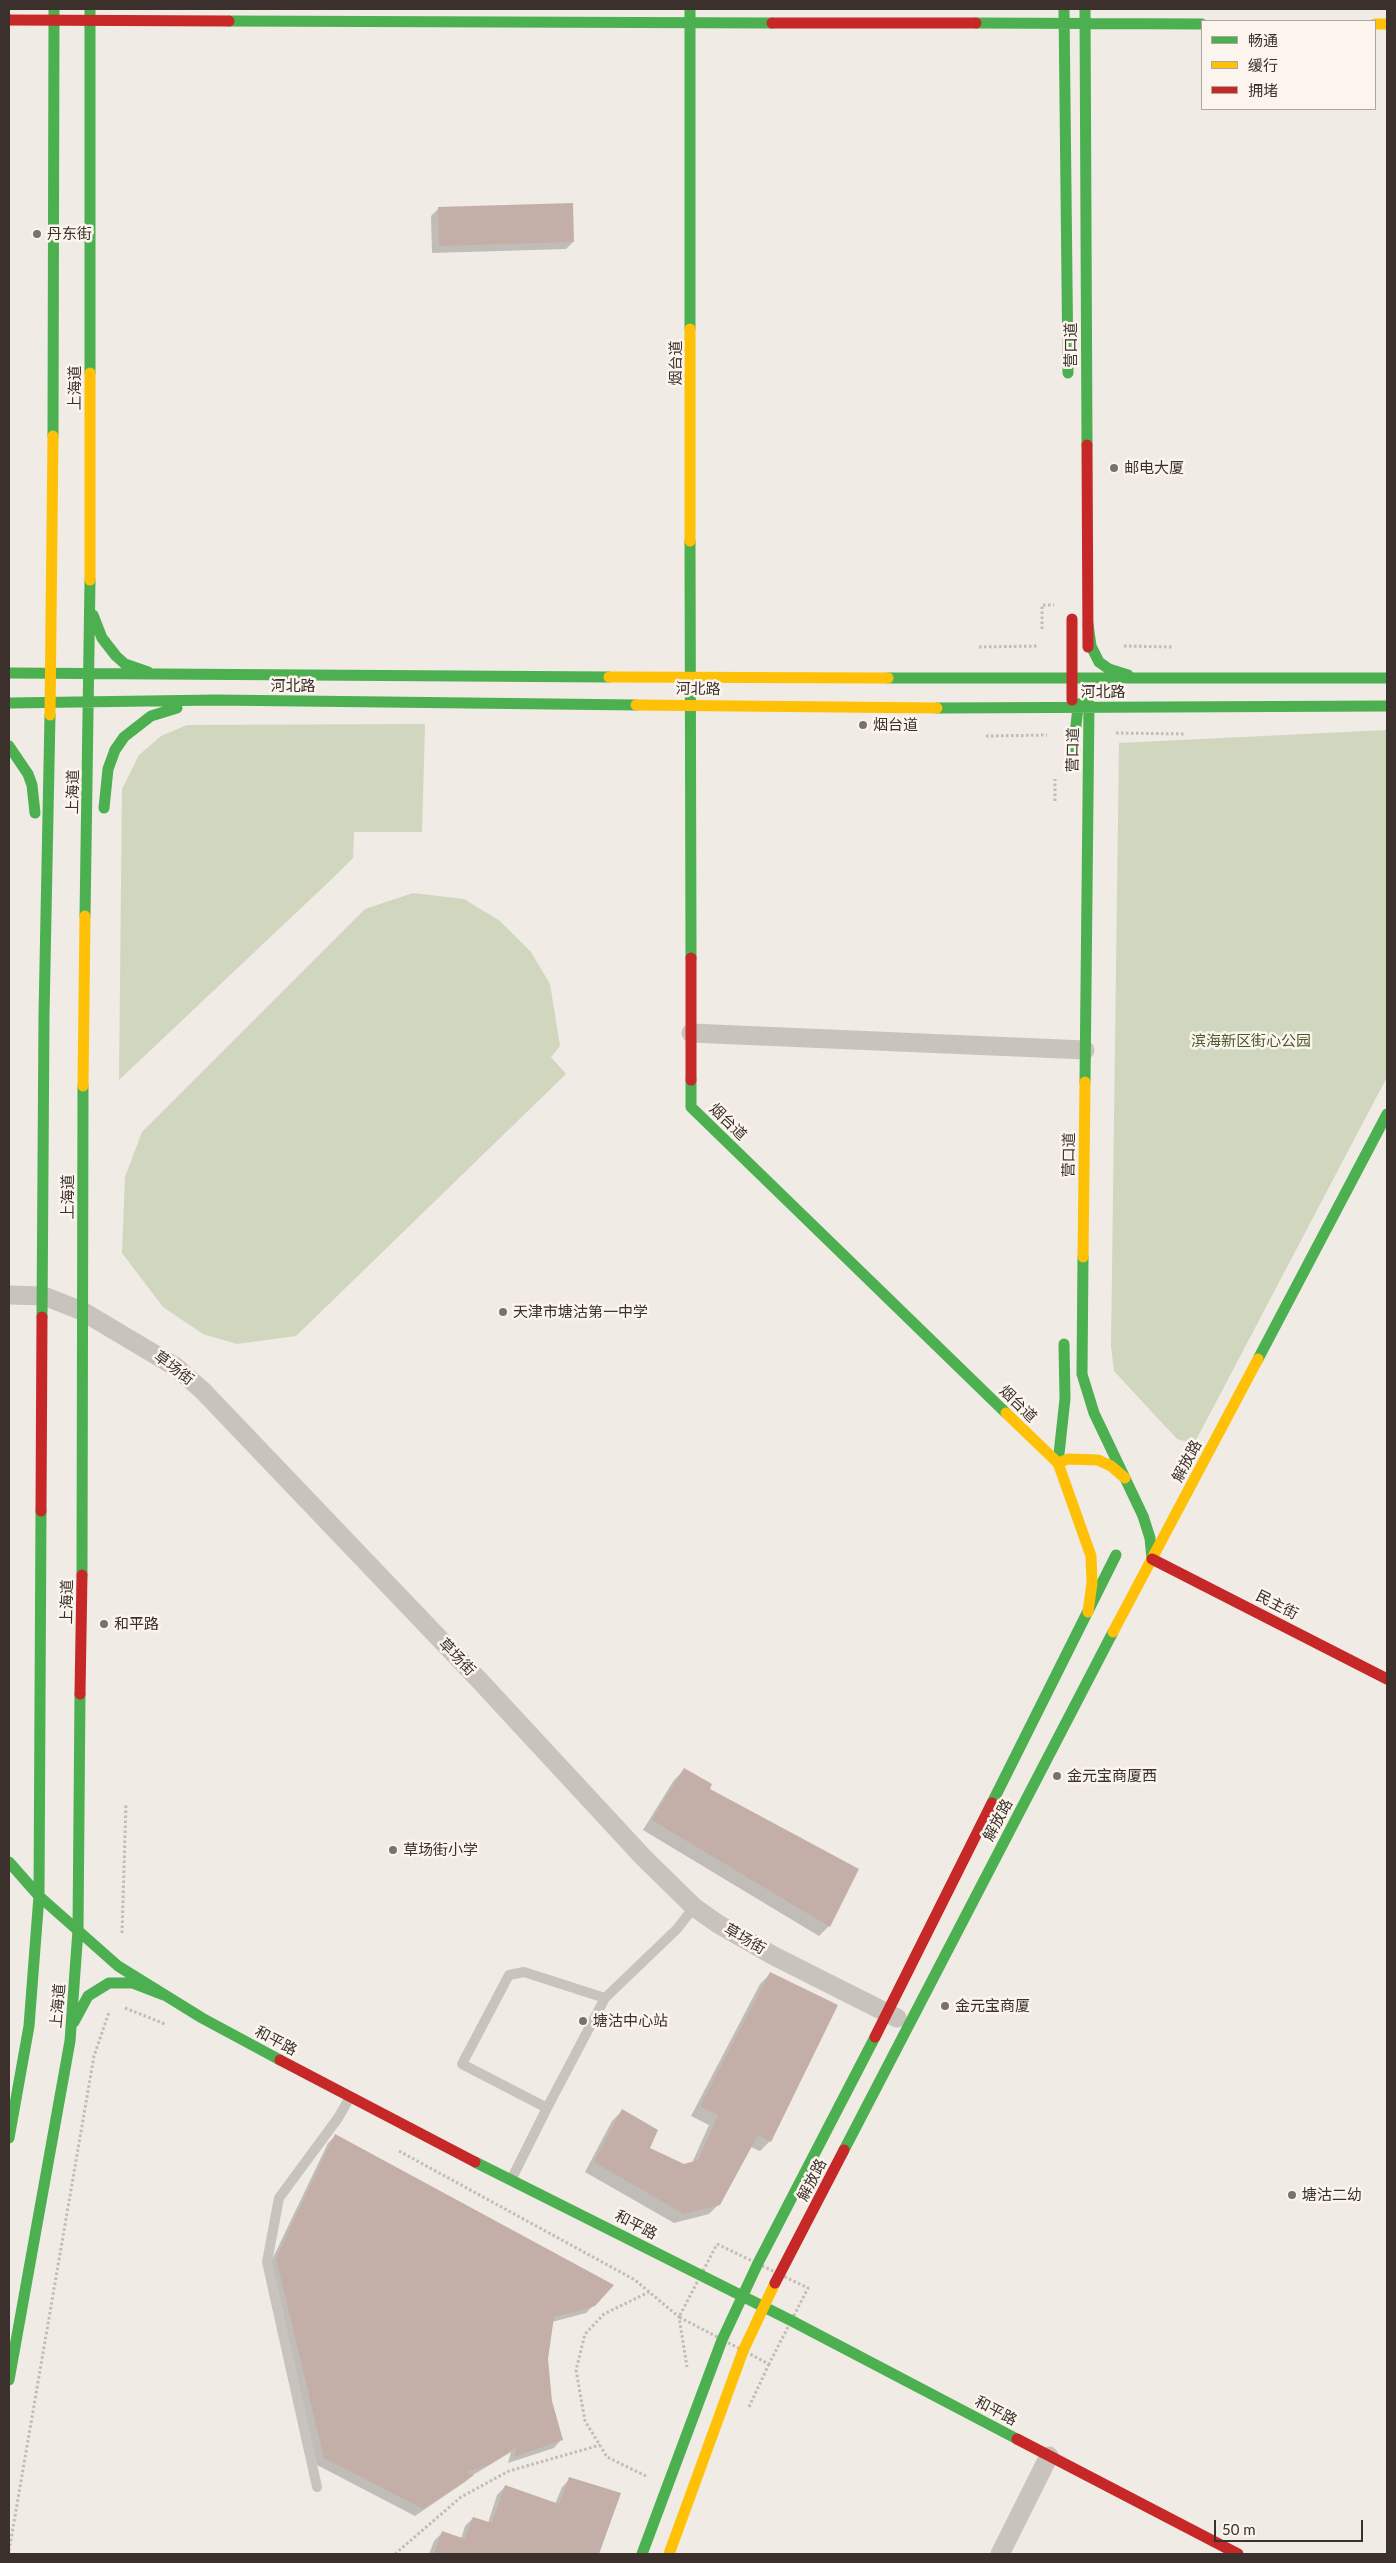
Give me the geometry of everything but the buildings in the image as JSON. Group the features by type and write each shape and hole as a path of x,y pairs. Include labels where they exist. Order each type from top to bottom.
{"street":[{"name":"烟台道","path":"690,9 691,1107 1058,1463"},
{"name":"营口道","path":"1064,9 1069,385"},
{"path":"1038,35 1063,30 1080,9"},
{"name":"营口道","path":"1063,737 1068,744 1072,767 1077,707 1085,685 1088,624 1088,33 1085,9"},
{"path":"9,20 690,22 1063,30 1088,33 1201,24"},
{"path":"9,31 54,20"},
{"name":"上海道","path":"9,2138 29,2026 38,1896 44,1296 45,962 52,590 54,20"},
{"path":"90,20 346,34"},
{"name":"上海道","path":"9,2380 70,2041 78,1930 83,1448 84,963 90,686 90,20"},
{"path":"1183,36 1201,36"},
{"path":"52,590 62,642"},
{"path":"90,599 98,627 116,656 136,669 157,674"},
{"path":"1012,679 1050,685 1062,691 1077,707 1085,685 1072,624 1072,604"},
{"path":"1088,624 1093,652 1103,667 1126,674 1150,678"},
{"path":"68,658 90,686"},
{"name":"河北路","path":"9,674 50,673 90,686 216,700 1005,707 1387,706"},
{"path":"9,674 50,688 70,712 88,781"},
{"path":"157,674 116,687 216,700"},
{"name":"河北路","path":"9,703 49,704 70,712 90,686 157,674 1012,679 1085,685 1150,678 1387,678"},
{"path":"1085,685 1105,699 1153,707"},
{"path":"103,822 108,769 115,750 124,737 138,724 151,716 216,700"},
{"path":"1005,707 1044,720"},
{"name":"营口道","path":"1077,707 1088,762 1072,1049 1082,1374 1094,1414 1128,1481 1150,1538 1152,1559"},
{"path":"1088,762 1092,736 1102,721 1119,713 1153,707"},
{"path":"48,775 70,712"},
{"path":"9,746 22,762 32,785 35,823"},
{"path":"35,863 36,910 45,962"},
{"path":"84,963 97,887"},
{"path":"691,1033 1072,1049"},
{"name":"解放路","path":"669,2554 743,2351 764,2306 1152,1559 1387,1114"},
{"name":"草场街","path":"9,1295 44,1296 82,1311 176,1367 203,1390 479,1680 644,1858 694,1907 767,1952 909,2024"},
{"path":"1064,1333 1065,1399 1058,1463 1091,1556 1092,1590 1088,1612"},
{"path":"1058,1463 1068,1459 1098,1460 1111,1466 1128,1481"},
{"path":"1073,1506 1091,1535 1109,1550 1132,1559 1152,1559"},
{"name":"解放路","path":"642,2554 722,2340 742,2295 887,2013 1088,1612 1109,1550"},
{"name":"民主街","path":"1152,1559 1387,1679"},
{"name":"和平路","path":"9,1862 38,1896 118,1966 202,2018 349,2098 512,2178 764,2306 1238,2554"},
{"path":"70,2041 81,2006 88,1996 101,1987 124,1981 164,1994"},
{"path":"701,2274 736,2278 752,2276 775,2264 799,2237"},
{"path":"1000,2554 1049,2456"}],"lane":[{"path":"512,2178 605,1998 677,1929 694,1907"},
{"path":"547,2108 462,2064 509,1975 524,1972 605,1998"},
{"path":"317,2487 267,2262 279,2198 338,2118 349,2098"}],"path":[{"path":"979,647 1039,646"},
{"path":"1124,646 1174,648"},
{"path":"1116,733 1186,734"},
{"path":"986,736 1047,735"},
{"path":"122,1933 126,1803"},
{"path":"9,2551 94,2056 112,2002"},
{"path":"120,2006 169,2026"},
{"path":"390,2146 626,2275 679,2317"},
{"path":"648,2292 604,2314 585,2334 576,2370 586,2421 607,2457 651,2479"},
{"path":"395,2554 461,2497 501,2475 600,2444"}],"green space":[{"path":"425,724 422,832 354,832 353,858 119,1080 122,789 139,755 161,736 187,725"},
{"name":"滨海新区街心公园","path":"1387,730 1387,1077 1194,1444 1177,1439 1114,1371 1111,1346 1119,743"},
{"path":"413,893 464,899 500,921 531,952 550,984 560,1046 551,1057 566,1074 296,1336 237,1344 203,1334 163,1307 122,1253 125,1177 142,1132 365,909"}],"traffic: fast":[{"path":"53,436 54,9"},
{"path":"90,9 90,373"},
{"path":"690,9 690,329"},
{"path":"1064,9 1068,373"},
{"path":"1085,9 1087,445"},
{"path":"229,21 772,23"},
{"path":"976,23 1201,24"},
{"path":"690,541 691,958"},
{"path":"85,916 90,580"},
{"path":"93,615 102,638 116,656 125,664 148,672"},
{"path":"1088,624 1091,646 1099,662 1109,669 1128,675"},
{"path":"9,673 609,677"},
{"path":"888,678 1387,678"},
{"path":"1072,762 1078,707 1090,693"},
{"path":"9,703 216,700 636,705"},
{"path":"1085,1082 1089,704"},
{"path":"937,708 1387,706"},
{"path":"104,808 108,769 115,750 124,737 151,716 177,708"},
{"path":"42,1317 44,1015 50,715"},
{"path":"9,746 28,774 32,785 35,813"},
{"path":"691,1080 691,1107 1006,1413"},
{"path":"82,1575 83,1086"},
{"path":"1258,1359 1387,1114"},
{"path":"1083,1257 1082,1374 1094,1413 1143,1516 1150,1538 1152,1559"},
{"path":"1058,1463 1065,1399 1064,1344"},
{"path":"9,2138 29,2026 39,1896 41,1511"},
{"path":"992,1803 1116,1555"},
{"path":"844,2150 1113,1632"},
{"path":"9,2380 70,2041 78,1930 80,1694"},
{"path":"9,1862 39,1896 118,1966 202,2018 280,2060"},
{"path":"74,2022 88,1996 109,1983 133,1983 164,1995"},
{"path":"642,2554 722,2340 758,2263 875,2037"},
{"path":"475,2162 792,2321 1017,2439"}],"traffic: slow":[{"path":"1376,24 1387,24"},
{"path":"690,329 690,541"},
{"path":"90,373 90,580"},
{"path":"50,715 53,436"},
{"path":"609,677 888,678"},
{"path":"636,705 937,708"},
{"path":"83,1086 85,916"},
{"path":"1083,1257 1085,1082"},
{"path":"1113,1632 1258,1359"},
{"path":"1006,1413 1058,1463 1091,1556 1092,1583 1088,1612"},
{"path":"1058,1463 1068,1459 1098,1460 1111,1466 1125,1478"},
{"path":"669,2554 743,2351 775,2283"}],"traffic: jam":[{"path":"9,20 229,21"},
{"path":"772,23 976,23"},
{"path":"1087,445 1088,647"},
{"path":"1072,619 1072,700"},
{"path":"691,958 691,1080"},
{"path":"41,1511 42,1317"},
{"path":"1152,1559 1387,1679"},
{"path":"80,1694 82,1575"},
{"path":"875,2037 992,1803"},
{"path":"280,2060 475,2162"},
{"path":"775,2283 844,2150"},
{"path":"1017,2439 1238,2554"}],"place":[{"name":"丹东街","path":"37,234"},
{"name":"邮电大厦","path":"1114,468"},
{"name":"烟台道","path":"863,725"},
{"name":"天津市塘沽第一中学","path":"503,1312"},
{"name":"和平路","path":"104,1624"},
{"name":"金元宝商厦西","path":"1057,1776"},
{"name":"草场街小学","path":"393,1850"},
{"name":"金元宝商厦","path":"945,2006"},
{"name":"塘沽中心站","path":"583,2021"},
{"name":"塘沽二幼","path":"1292,2195"}]}
